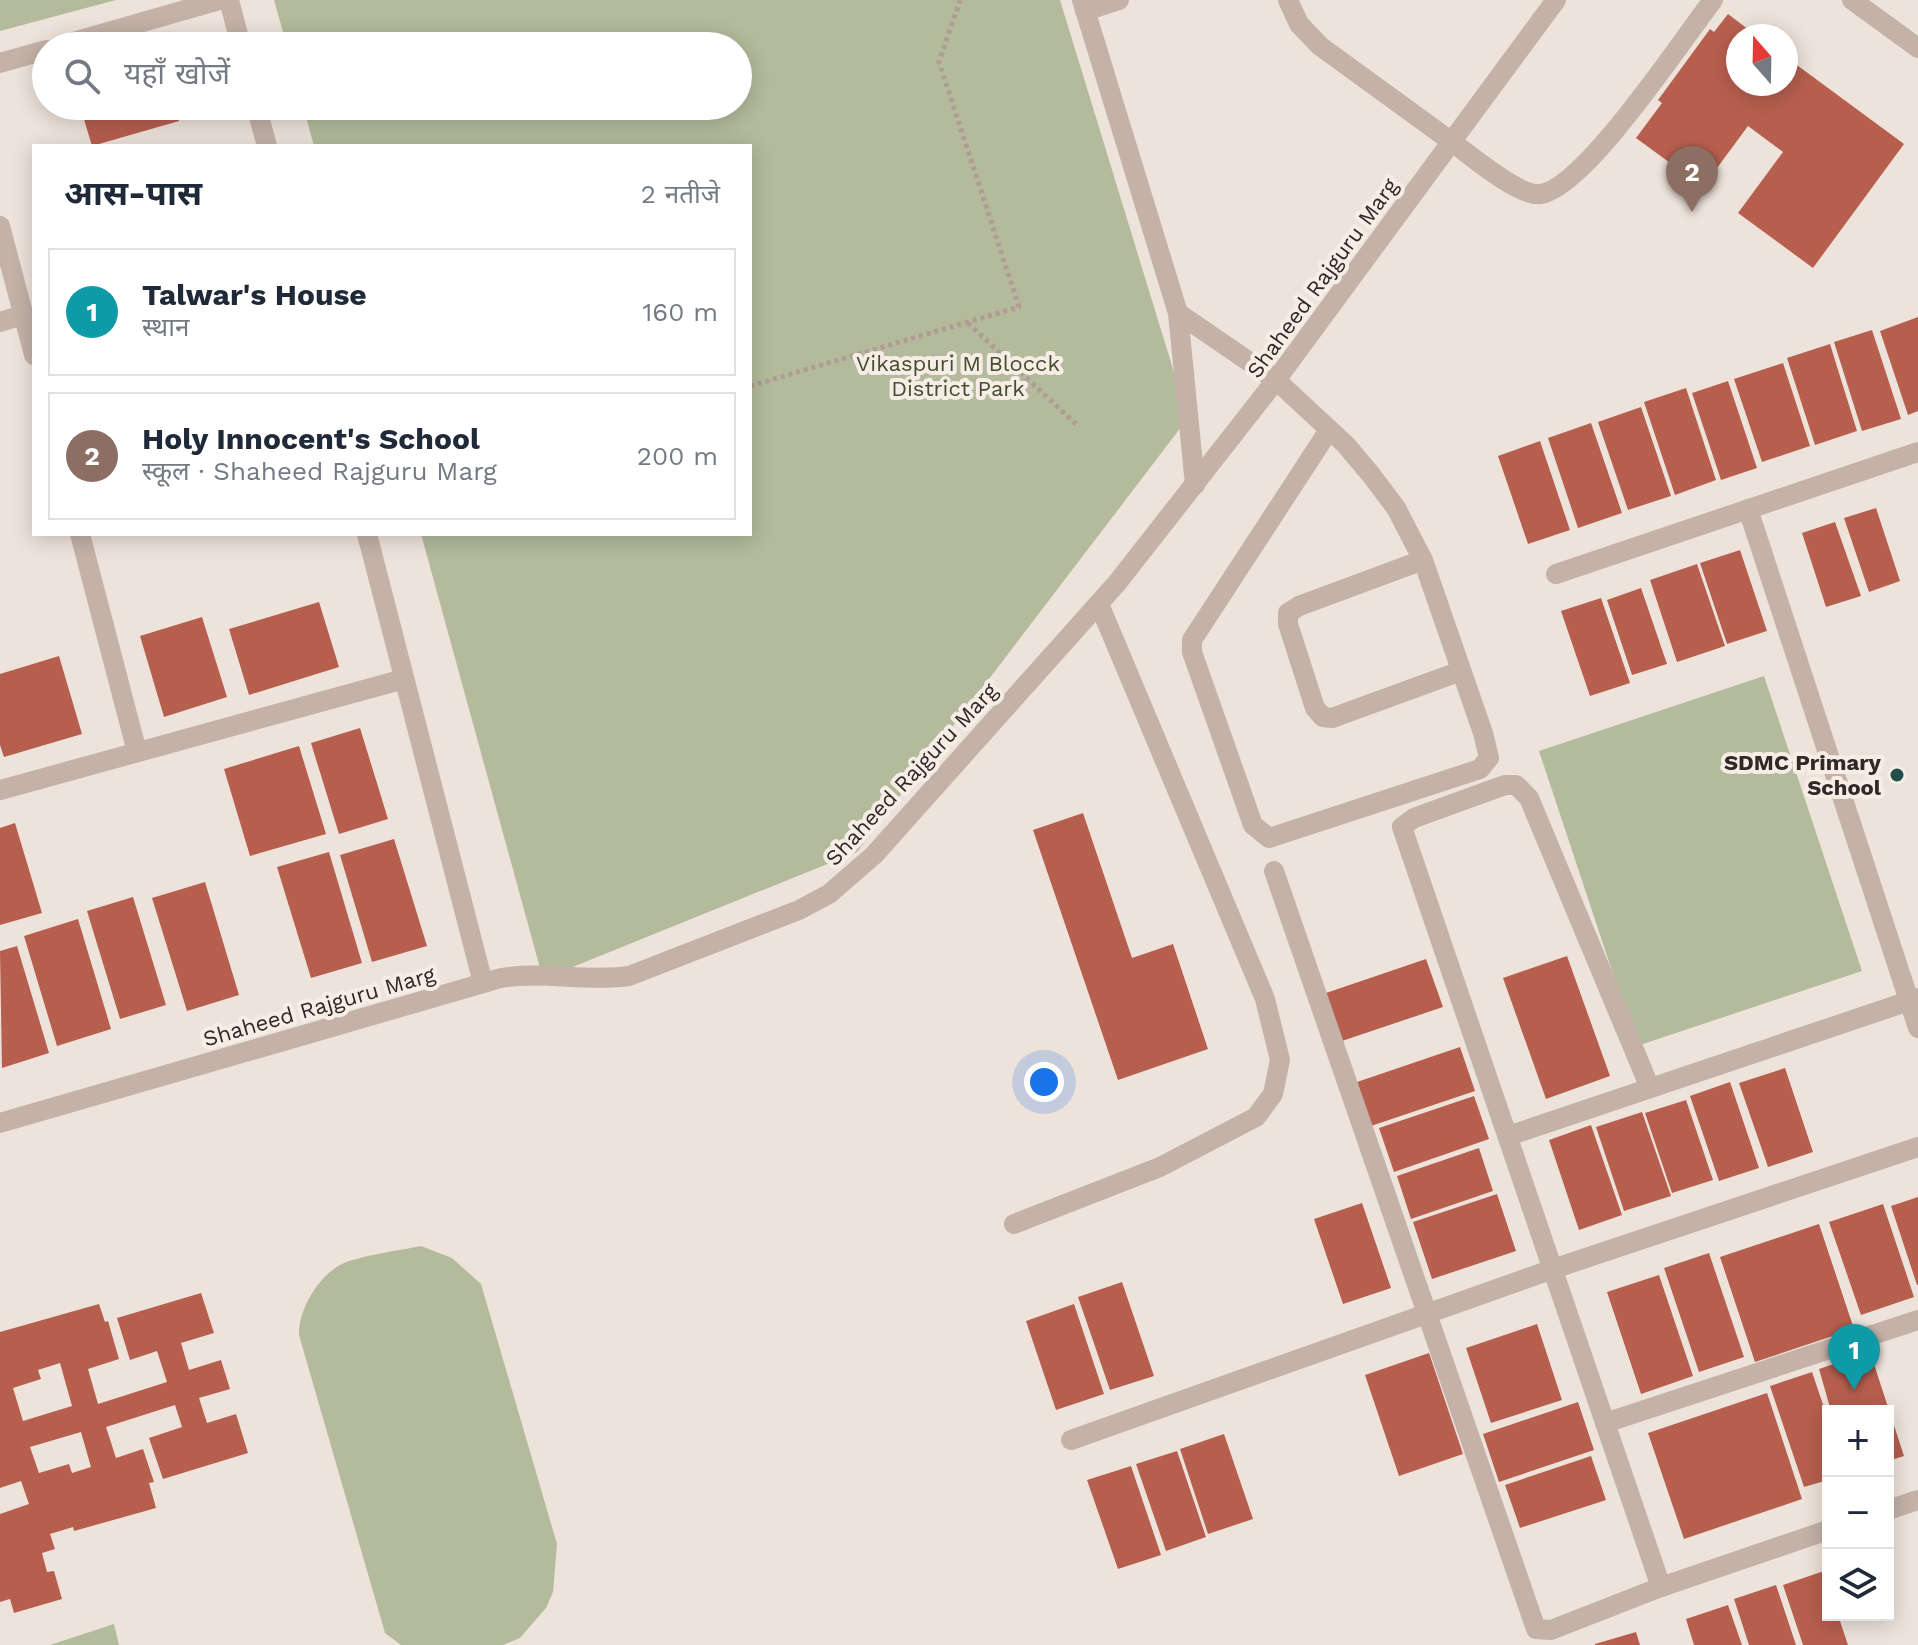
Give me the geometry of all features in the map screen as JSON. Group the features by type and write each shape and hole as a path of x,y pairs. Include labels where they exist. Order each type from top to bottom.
{"street":[{"path":"108,32 220,0"},
{"path":"229,0 237,32"},
{"path":"1119,0 1084,5 1178,313 1195,485"},
{"path":"1288,0 1299,24 1320,46 1517,188 1538,195 1561,187 1593,158 1713,0"},
{"name":"Shaheed Rajguru Marg","path":"0,1123 483,983 523,974 602,980 629,976 799,910 829,894 874,855 1099,604 1276,380 1556,0"},
{"path":"1852,0 1918,48"},
{"path":"0,63 32,54"},
{"path":"260,120 266,144"},
{"path":"0,226 32,348"},
{"path":"1178,313 1276,380 1329,430 1372,476 1396,508 1423,560 1489,758 1480,769 1269,838 1253,825 1192,652 1192,640 1329,430"},
{"path":"0,322 23,315"},
{"path":"1556,574 1918,452"},
{"path":"1748,509 1913,1000 1918,1028"},
{"path":"81,536 137,752"},
{"path":"368,536 483,983"},
{"path":"1423,560 1299,606 1288,613 1288,624 1315,708 1323,717 1332,718 1461,671"},
{"path":"1014,1224 1160,1167 1256,1117 1273,1094 1280,1060 1265,999 1099,604"},
{"path":"0,790 404,679"},
{"path":"1650,1088 1529,798 1516,785 1505,785 1414,818 1402,827 1661,1587"},
{"path":"1274,871 1536,1629 1551,1630 1661,1587 1822,1532"},
{"path":"1508,1136 1913,1000"},
{"path":"1071,1440 1553,1269 1918,1147"},
{"path":"1605,1423 1918,1320"},
{"path":"1894,1508 1918,1500"}],"path":[{"path":"752,385 1019,307 939,62 960,0"},
{"path":"967,323 1079,427"}],"green space":[{"path":"0,0 116,0 0,31"},
{"name":"Vikaspuri M Blocck District Park","path":"274,0 1060,0 1188,418 857,852 543,979 422,536 752,536 752,144 313,144 307,120 752,120 752,32 283,32"},
{"path":"1764,676 1862,971 1637,1046 1539,751"},
{"path":"421,1246 452,1258 481,1284 557,1544 553,1592 546,1608 520,1638 503,1645 401,1645 385,1633 299,1335 306,1304 325,1276 334,1269 358,1258"},
{"path":"114,1624 119,1645 50,1645"}],"building":[{"path":"1728,14 1741,24 1726,24 1726,96 1798,96 1798,66 1904,144 1813,268 1738,213 1783,152 1748,126 1703,187 1636,138 1662,103 1658,100 1710,29 1714,32"},
{"path":"84,120 179,121 99,144 91,144"},
{"path":"1918,317 1918,411 1908,415 1880,331"},
{"path":"1872,330 1901,419 1862,431 1834,342"},
{"path":"1830,344 1857,431 1815,445 1787,358"},
{"path":"1783,363 1810,446 1762,462 1734,379"},
{"path":"1728,381 1757,468 1721,480 1692,393"},
{"path":"1686,388 1716,480 1675,495 1644,402"},
{"path":"1641,407 1671,496 1628,510 1598,422"},
{"path":"1591,423 1622,513 1578,528 1548,438"},
{"path":"1540,441 1570,530 1528,544 1498,456"},
{"path":"1876,508 1900,581 1869,592 1844,518"},
{"path":"1835,522 1861,596 1826,607 1802,533"},
{"path":"1740,550 1767,631 1727,644 1700,563"},
{"path":"1697,564 1725,646 1677,662 1650,580"},
{"path":"1641,588 1667,664 1632,675 1607,600"},
{"path":"1601,598 1630,683 1590,696 1561,611"},
{"path":"319,602 339,667 249,695 229,629"},
{"path":"202,617 227,697 164,717 140,636"},
{"path":"59,656 82,734 4,757 0,745 0,674"},
{"path":"360,728 388,819 339,834 311,743"},
{"path":"299,746 326,834 250,856 224,769"},
{"path":"1083,813 1132,958 1173,944 1208,1049 1118,1080 1033,830"},
{"path":"15,823 42,913 0,925 0,828"},
{"path":"394,839 427,946 372,962 340,855"},
{"path":"329,852 362,963 311,978 277,867"},
{"path":"205,882 239,995 187,1011 152,898"},
{"path":"133,897 166,1005 120,1019 87,911"},
{"path":"78,919 111,1029 57,1046 24,936"},
{"path":"17,946 49,1053 2,1068 0,951"},
{"path":"1567,956 1610,1076 1546,1099 1503,978"},
{"path":"1426,959 1443,1007 1342,1041 1326,993"},
{"path":"1460,1047 1475,1091 1371,1126 1357,1082"},
{"path":"1785,1068 1813,1152 1768,1167 1739,1083"},
{"path":"1730,1082 1759,1168 1719,1181 1690,1096"},
{"path":"1474,1096 1489,1139 1394,1172 1379,1128"},
{"path":"1686,1100 1713,1180 1672,1193 1645,1113"},
{"path":"1642,1112 1671,1196 1624,1211 1596,1127"},
{"path":"1591,1125 1622,1215 1579,1230 1549,1140"},
{"path":"1479,1148 1493,1191 1411,1219 1397,1176"},
{"path":"1497,1194 1516,1251 1432,1279 1413,1222"},
{"path":"1918,1197 1918,1285 1917,1285 1891,1206"},
{"path":"1362,1203 1391,1288 1343,1304 1314,1219"},
{"path":"1883,1204 1914,1297 1861,1315 1829,1222"},
{"path":"1819,1224 1854,1329 1755,1362 1720,1257"},
{"path":"1709,1253 1744,1357 1699,1372 1664,1268"},
{"path":"1659,1275 1693,1376 1641,1394 1607,1292"},
{"path":"1122,1282 1154,1376 1110,1390 1078,1297"},
{"path":"201,1293 214,1333 181,1343 189,1370 221,1360 230,1389 199,1398 207,1423 236,1414 248,1453 163,1479 149,1438 182,1427 175,1405 106,1427 116,1458 143,1449 154,1482 149,1483 156,1508 74,1531 73,1527 50,1534 55,1549 42,1553 47,1572 54,1571 62,1599 14,1613 10,1599 0,1602 0,1514 29,1504 21,1481 0,1488 0,1332 99,1304 105,1322 108,1321 119,1359 88,1369 98,1404 167,1382 157,1351 130,1360 117,1318","holes":["60,1363 72,1406 23,1421 13,1388 41,1379 38,1370","81,1432 91,1467 72,1473 69,1464 39,1473 30,1447"]},
{"path":"1074,1304 1104,1394 1056,1410 1026,1321"},
{"path":"1537,1324 1562,1400 1491,1423 1466,1348"},
{"path":"1870,1352 1887,1405 1829,1405 1819,1369"},
{"path":"1429,1353 1463,1454 1399,1476 1365,1375"},
{"path":"1812,1372 1823,1405 1822,1482 1804,1487 1770,1386"},
{"path":"1767,1393 1802,1499 1684,1539 1648,1433"},
{"path":"1578,1402 1594,1450 1499,1482 1483,1434"},
{"path":"1894,1425 1904,1456 1894,1459"},
{"path":"1224,1434 1253,1519 1208,1534 1180,1449"},
{"path":"1177,1451 1206,1537 1166,1551 1136,1464"},
{"path":"1591,1456 1606,1500 1520,1528 1505,1485"},
{"path":"1131,1466 1161,1555 1118,1569 1087,1480"},
{"path":"1822,1572 1822,1621 1840,1621 1848,1645 1803,1645 1783,1585"},
{"path":"1776,1585 1796,1645 1749,1645 1734,1599"},
{"path":"1728,1605 1742,1645 1694,1645 1686,1619"},
{"path":"1636,1632 1640,1645 1595,1645 1595,1644"}],"place":[{"name":"Holy Innocent's School","path":"1692,212"},
{"name":"SDMC Primary School","path":"1897,775"},
{"name":"Talwar's House","path":"1854,1390"}]}
